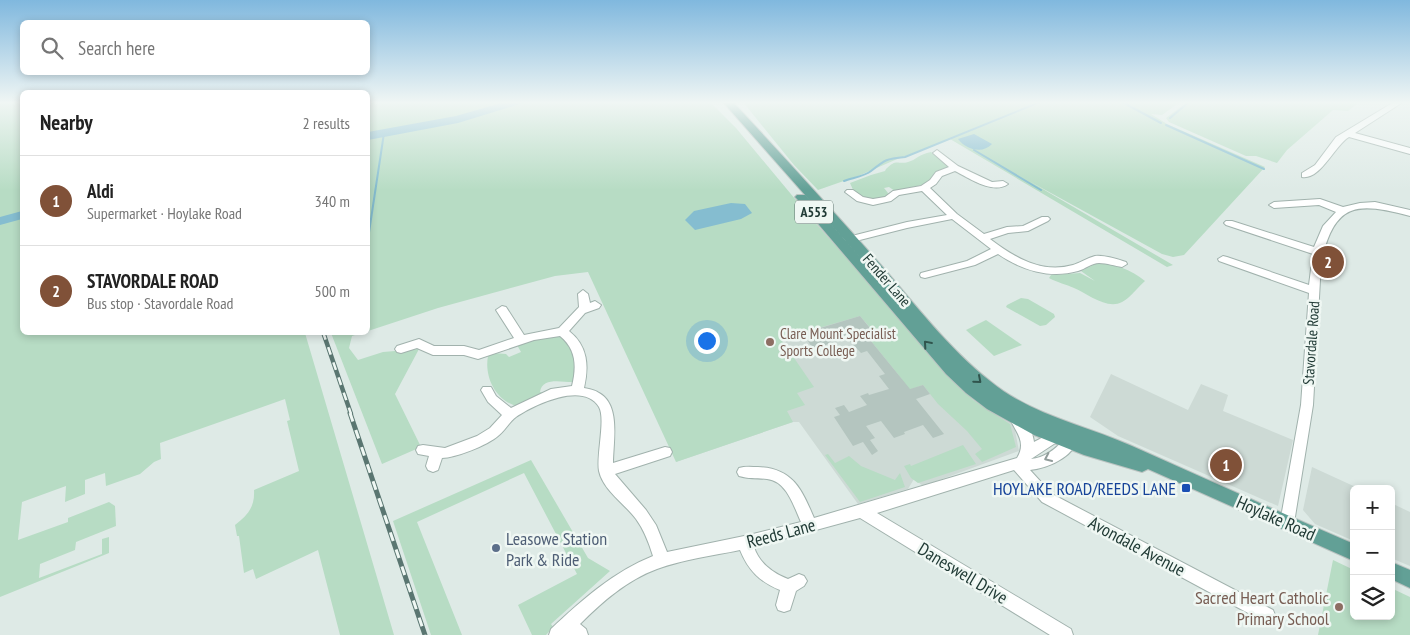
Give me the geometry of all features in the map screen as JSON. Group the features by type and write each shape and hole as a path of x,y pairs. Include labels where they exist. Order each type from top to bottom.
{"main road":[{"name":"Fender Lane","path":"745,132 957,361 973,376 1016,407 1069,436"},
{"name":"Fender Lane","path":"753,132 962,382 987,402 1021,423"},
{"name":"Hoylake Road","path":"1021,423 1054,437 1069,436 1135,463 1170,472 1350,551"},
{"path":"1395,572 1410,579"}],"street":[{"path":"1305,175 1318,167 1339,140 1353,132"},
{"path":"1349,134 1410,151"},
{"path":"937,153 955,168 992,188 1003,184"},
{"path":"850,192 860,199 873,202 888,199 896,193 924,188 933,182 939,174 955,168"},
{"path":"924,188 954,216 998,250 1021,264 1049,271 1074,270 1096,255 1122,264"},
{"path":"1292,211 1279,204 1320,202 1342,212"},
{"name":"Stavordale Road","path":"1287,523 1307,405 1314,291 1318,252 1324,230 1350,206 1368,204 1390,207 1410,213"},
{"path":"845,241 954,216"},
{"path":"983,238 1007,230 1025,229 1045,219"},
{"path":"1237,223 1318,252"},
{"path":"925,275 971,263 998,250"},
{"path":"1223,259 1314,291"},
{"path":"401,349 419,339 439,352 471,351 479,360 521,340 547,333 562,332 581,310 590,307 583,294"},
{"path":"502,310 521,340"},
{"path":"562,332 578,347 581,356 582,370 577,390"},
{"path":"488,390 492,399 510,414"},
{"path":"423,450 435,460 454,450 482,440 495,432 510,414 555,392 577,390 595,396 604,406 607,417 606,471 612,482 646,522 662,559"},
{"path":"1021,423 1028,438 1022,460"},
{"name":"Reeds Lane","path":"1022,460 1034,464 1048,459 1061,451 1069,436"},
{"name":"Reeds Lane","path":"568,632 605,591 662,559 745,543 862,511 1022,460 1054,437"},
{"path":"606,471 665,452"},
{"name":"Avondale Avenue","path":"1022,460 1047,498 1267,615"},
{"path":"744,472 757,475 771,474 783,479 796,495 810,526"},
{"name":"Daneswell Drive","path":"862,511 1065,635"},
{"path":"745,543 749,557 760,572 774,581 794,584 784,605"}],"shaded area":[{"name":"Clare Mount Specialist Sports College","path":"799,198 965,391 981,406 1014,425 1019,451 923,486 914,479 908,489 858,504 799,422 793,422 676,462 772,208"},
{"path":"1111,374 1188,410 1201,384 1228,395 1223,411 1293,440 1278,506 1118,436 1090,417"},
{"path":"1312,467 1351,485 1350,539 1315,524 1303,510"},
{"path":"1395,505 1410,512 1410,566 1395,560"}],"green space":[{"path":"0,132 20,132 20,335 306,335 394,635 340,635 318,550 256,579 253,569 244,573 239,536 237,536 235,525 250,510 254,490 299,471 287,421 290,420 285,399 160,443 161,459 154,462 140,474 106,486 105,473 85,480 85,494 65,502 66,486 22,502 18,540 68,522 68,518 109,502 115,506 116,526 76,542 75,550 40,564 39,578 102,554 102,539 109,537 109,553 0,597"},
{"path":"370,132 385,132 370,135"},
{"path":"399,132 739,132 810,217 973,400 1010,424 1016,447 982,462 975,454 982,449 967,431 938,404 923,385 905,391 901,378 871,341 867,342 862,336 874,332 860,316 781,339 814,387 797,393 805,405 787,411 793,422 676,462 588,272 555,276 438,308 370,330 370,137"},
{"path":"767,132 1184,132 1265,167 1184,255 1173,257 1162,254 1029,181 1173,265 1167,267 950,139 818,190 794,165"},
{"path":"1191,132 1308,132 1287,150 1277,163 1256,156 1246,156"},
{"path":"931,152 949,167 926,184 895,191 889,187 884,188 888,193 886,198 869,199 854,192 850,183 885,171 895,163 908,162"},
{"path":"1097,263 1110,264 1122,268 1145,281 1122,302 1110,304 1049,278 1051,275 1080,273 1095,281 1081,271"},
{"path":"1021,298 1028,299 1054,314 1055,317 1046,325 1040,326 1006,307"},
{"path":"986,320 1022,345 994,356 966,330"},
{"path":"549,334 563,336 573,353 576,369 572,382 548,382 541,387 540,392 545,393 517,406 503,399 490,380 487,364 488,356 493,353 506,354 509,357 521,352 517,345"},
{"path":"332,335 355,335 352,336 349,348 358,360 383,352 419,349 395,394 421,447 382,464"},
{"path":"963,445 976,464 918,483 911,478 904,466 910,464 911,466"},
{"path":"828,454 835,463 849,456 861,466 895,480 900,473 905,487 860,502 825,455"},
{"path":"531,460 588,558 610,571 551,624 553,627 546,635 532,635 518,605 577,574 524,473 417,522 462,635 431,635 393,521"},
{"name":"Sacred Heart Catholic Primary School","path":"1333,560 1350,568 1350,620 1395,620 1395,590 1410,597 1410,635 1318,635"}],"water":[{"path":"974,134 992,144 979,150 965,146 958,139"},
{"path":"731,203 745,204 752,213 741,219 695,230 685,220 694,211"}],"building":[{"name":"Clare Mount Specialist Sports College","path":"860,316 874,333 866,335 910,389 923,385 930,394 916,399 944,434 933,438 923,425 894,438 881,421 866,426 875,438 870,440 878,451 872,455 863,442 853,446 834,417 840,415 835,408 844,405 849,412 867,405 860,396 889,389 879,376 885,374 867,351 861,353 847,338 813,349 808,341 813,340 807,332"}],"waterway":[{"path":"370,136 391,132"},
{"path":"844,181 865,174 886,160 905,157 967,132"},
{"path":"1181,132 1264,169"},
{"path":"370,226 384,133"},
{"path":"974,150 1041,190"},
{"path":"0,221 20,216"}],"railway":[{"path":"324,335 351,414"},
{"path":"350,413 425,635"}],"place":[{"name":"STAVORDALE ROAD","path":"1328,262"},
{"name":"Clare Mount Specialist Sports College","path":"770,342"},
{"name":"Aldi","path":"1226,465"},
{"name":"HOYLAKE ROAD/REEDS LANE","path":"1186,488"},
{"name":"Leasowe Station Park & Ride","path":"496,548"},
{"name":"Sacred Heart Catholic Primary School","path":"1339,607"}]}
